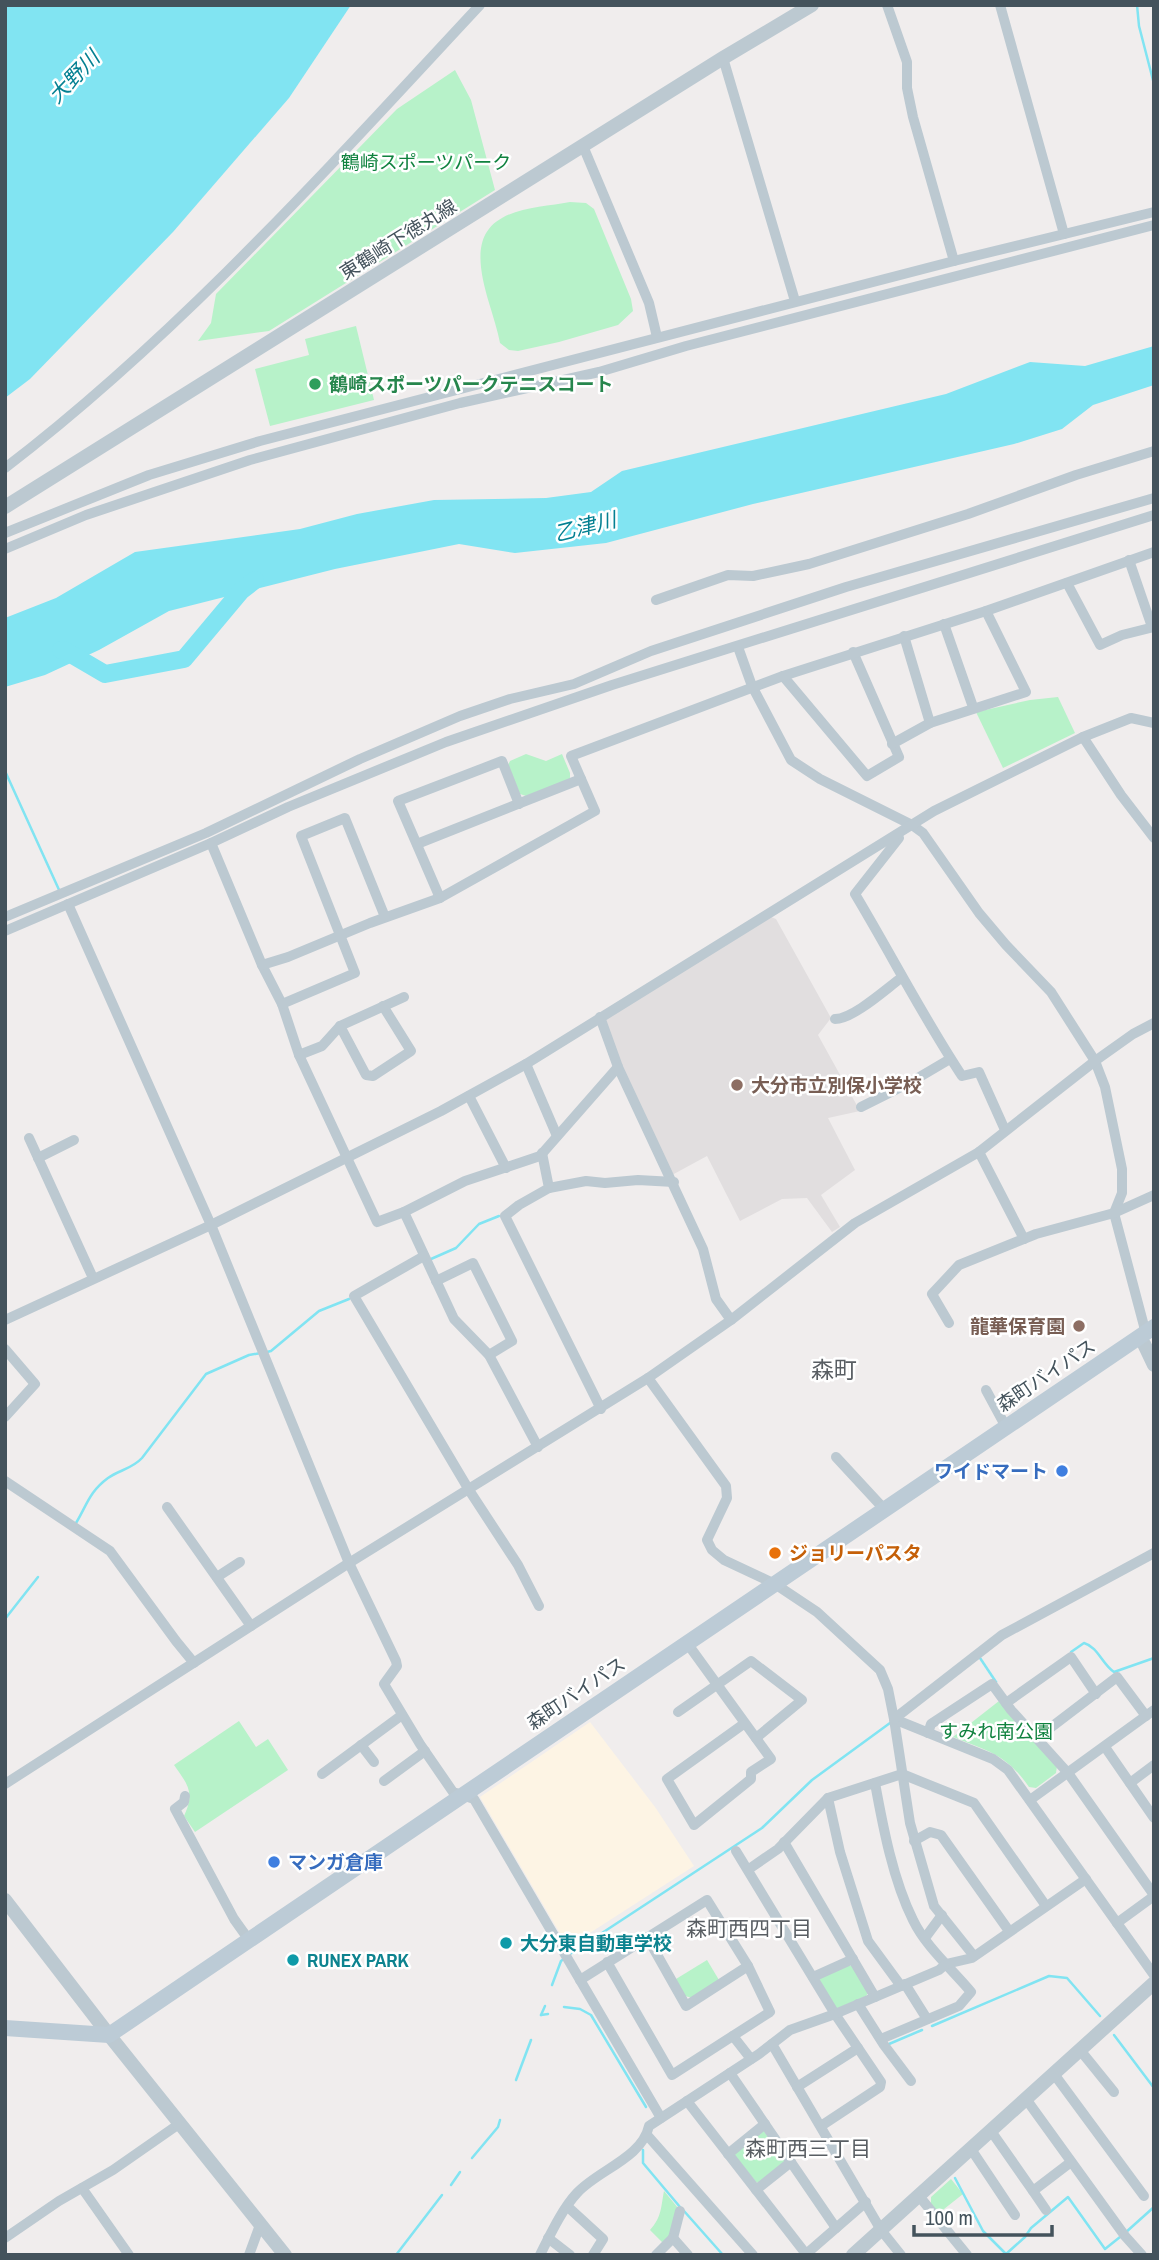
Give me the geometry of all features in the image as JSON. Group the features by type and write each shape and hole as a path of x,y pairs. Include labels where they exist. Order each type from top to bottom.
{"main road":[{"name":"森町バイパス","path":"109,2035 1006,1427 1147,1335"},
{"path":"5,2028 109,2035"}],"street":[{"path":"5,468 196,304 346,150 480,5"},
{"name":"東鶴崎下徳丸線","path":"5,507 812,5"},
{"path":"887,5 907,62 913,117 954,261"},
{"path":"1000,5 1063,234"},
{"path":"723,58 795,301"},
{"path":"583,146 649,303 657,337"},
{"path":"5,533 149,475 260,441 795,301 1154,212"},
{"path":"5,549 86,515 250,460 460,403 599,372 686,346 1154,225"},
{"path":"656,600 728,575 752,576 809,564 1154,451"},
{"path":"5,917 206,833 360,759 460,716 510,699 574,684 651,651 846,587 1154,498"},
{"path":"5,932 299,802 446,742 612,685 1154,515"},
{"path":"262,965 440,898 596,811 571,755 783,676 986,611 1154,552"},
{"path":"1067,583 1100,645 1122,635 1153,627 1129,560"},
{"path":"892,744 930,723 1026,692 986,611"},
{"path":"944,624 973,707"},
{"path":"904,636 930,723"},
{"path":"738,647 752,687 791,760 907,828 923,833 979,913 1051,992 1095,1061 1105,1087 1122,1169 1122,1194 1114,1213 1154,1365"},
{"path":"783,676 867,776 899,757 853,652"},
{"path":"5,1320 211,1225 469,1096 526,1064 947,804 1083,737 1131,718 1154,723"},
{"path":"1083,737 1121,795 1154,838"},
{"path":"440,898 398,801 502,761 519,804"},
{"path":"417,844 581,779"},
{"path":"282,1004 355,973 302,836 345,818 386,917"},
{"path":"907,828 855,894 950,1059 962,1076 979,1072 1005,1130"},
{"path":"211,843 262,965 282,1004 299,1055 377,1222 404,1212 465,1181 540,1156 618,1067"},
{"path":"68,904 211,1225 349,1563 396,1661 397,1666 384,1684 453,1792 474,1799 661,2118"},
{"path":"835,1019 850,1014 901,978"},
{"path":"299,1055 322,1046 340,1026 404,997"},
{"path":"340,1026 366,1075 373,1076 411,1051 383,1006"},
{"path":"600,1017 618,1067 704,1250 716,1299 730,1320"},
{"path":"5,1784 349,1563 648,1378 730,1320 855,1223 979,1152 1095,1061 1133,1034 1154,1023"},
{"path":"861,1107 950,1059"},
{"path":"526,1064 557,1136"},
{"path":"469,1096 506,1168"},
{"path":"29,1138 93,1278"},
{"path":"38,1158 74,1140"},
{"path":"979,1152 1024,1239"},
{"path":"542,1153 549,1188"},
{"path":"601,1409 505,1216 549,1188 586,1181 674,1182"},
{"path":"948,1323 932,1294 959,1265 1024,1239 1114,1213 1154,1195"},
{"path":"404,1212 454,1319 489,1355 538,1447"},
{"path":"424,1256 354,1296 469,1490 518,1565 539,1606"},
{"path":"436,1281 473,1263 512,1341 489,1355"},
{"path":"5,1349 35,1384 5,1417"},
{"path":"648,1378 726,1486 727,1498 707,1540 708,1545 724,1560 775,1584 817,1612 880,1670 888,1689 894,1719 914,1841 934,1906 974,1956"},
{"path":"986,1390 1006,1427"},
{"path":"836,1457 885,1510"},
{"path":"5,1481 110,1551 194,1663"},
{"path":"167,1507 251,1626"},
{"path":"894,1719 1002,1635 1154,1553"},
{"path":"217,1577 240,1562"},
{"path":"687,1643 717,1685 745,1723 756,1738 771,1759 751,1772 751,1779 694,1825 667,1779 745,1723"},
{"path":"1006,1703 1071,1657 1096,1693"},
{"path":"678,1712 751,1661 802,1700 756,1738"},
{"path":"1030,1800 1150,1713 1117,1677 1037,1738"},
{"path":"928,1733 931,1724 992,1684 1068,1773 1154,1895 1117,1923"},
{"path":"321,1774 402,1715"},
{"path":"894,1719 998,1762 1014,1776 1154,1975"},
{"path":"361,1745 374,1762"},
{"path":"1105,1746 1154,1818"},
{"path":"384,1781 425,1751"},
{"path":"1130,1783 1154,1765"},
{"path":"749,1869 784,1842 828,1798 902,1774 974,1803 1046,1906"},
{"path":"875,1783 884,1831 913,1920 971,1992 959,2006 881,2039"},
{"path":"185,1796 184,1802 175,1809 234,1919 249,1940"},
{"path":"828,1798 840,1853 868,1941 927,2019"},
{"path":"914,1841 930,1832 941,1835 1009,1931"},
{"path":"784,1842 875,1997"},
{"path":"736,1851 835,2014 881,2081 880,2087 821,2126"},
{"path":"540,2255 576,2194 636,2149 647,2135 649,2126 790,2030 835,2014 946,1964 974,1956 1086,1879"},
{"path":"5,1900 179,2124 285,2255"},
{"path":"580,1979 607,1962 647,1937 707,1900 748,1966 770,2012 672,2076 607,1962"},
{"path":"925,1938 942,1915"},
{"path":"647,1937 686,2006 748,1966"},
{"path":"813,1977 853,1959"},
{"path":"853,2255 1154,1983"},
{"path":"858,2004 911,2081"},
{"path":"733,2036 751,2059"},
{"path":"772,2044 881,2230 901,2255"},
{"path":"797,2087 858,2048"},
{"path":"1080,2050 1114,2092"},
{"path":"730,2073 836,2228"},
{"path":"1054,2074 1077,2113 1138,2193"},
{"path":"1026,2099 1125,2236 1142,2255"},
{"path":"687,2101 805,2254 866,2202"},
{"path":"5,2238 59,2201 113,2170 179,2124"},
{"path":"728,2154 765,2124"},
{"path":"991,2131 1046,2210"},
{"path":"647,2135 753,2255"},
{"path":"971,2149 1015,2216"},
{"path":"756,2190 791,2162"},
{"path":"1033,2191 1071,2162"},
{"path":"82,2188 128,2255"},
{"path":"919,2196 967,2255"},
{"path":"568,2207 603,2238 593,2255"},
{"path":"656,2255 673,2238 680,2211"},
{"path":"249,2255 260,2225"},
{"path":"548,2238 570,2255"},
{"path":"673,2238 688,2255"}],"shaded area":[{"name":"大分市立別保小学校","path":"771,917 776,919 831,1018 818,1035 860,1111 828,1118 855,1170 821,1195 840,1227 832,1232 807,1198 782,1199 740,1221 707,1156 672,1175 617,1058 605,1023 607,1018"},
{"path":"590,1722 655,1807 694,1866 568,1947 480,1797"}],"green space":[{"name":"鶴崎スポーツパーク","path":"455,70 471,100 495,190 269,331 198,341 211,323 216,294 397,109"},
{"path":"570,202 586,203 594,209 631,299 633,311 618,325 559,342 518,351 509,350 500,343 486,294 480,258 482,242 489,229 510,214"},
{"name":"鶴崎スポーツパークテニスコート","path":"356,326 374,400 270,426 255,369 309,355 305,339"},
{"path":"1058,697 1075,733 1003,768 976,712"},
{"path":"526,754 546,761 562,754 570,779 526,796 520,794 508,765 510,761"},
{"name":"すみれ南公園","path":"999,1701 1057,1766 1056,1773 1036,1788 1029,1787 1012,1767 996,1755 953,1737"},
{"path":"239,1721 256,1747 268,1739 288,1770 195,1832 184,1816 189,1801 188,1789 174,1765"},
{"path":"707,1960 719,1980 692,1998 685,1996 676,1979"},
{"path":"847,1965 852,1966 868,1993 836,2009 819,1980 821,1976"},
{"path":"762,2131 784,2163 759,2183 735,2156 735,2152"},
{"path":"951,2179 963,2194 939,2213 931,2204 931,2197"},
{"path":"664,2191 678,2208 671,2235 663,2243 650,2230 659,2216"}],"water":[{"name":"大野川","path":"5,5 351,5 289,98 173,232 30,379 5,398"},
{"path":"1154,346 1154,385 1093,405 1062,429 1014,444 753,504 606,543 515,553 459,544 335,569 169,611 99,650 45,675 5,687 5,618 56,598 135,552 300,529 357,514 434,500 546,498 591,492 622,471 946,394 1030,362 1085,366"}],"waterway":[{"path":"1137,5 1139,26 1154,84"},
{"name":"乙津川","path":"61,650 105,674 184,659 241,591 255,580"},
{"path":"5,771 60,892"},
{"path":"431,1259 456,1248 479,1224 499,1216"},
{"path":"267,1352 319,1311 349,1299"},
{"path":"76,1523 97,1488 108,1478 142,1458 206,1374 249,1355 261,1353"},
{"path":"5,1619 38,1577"},
{"path":"1071,1652 1084,1643 1089,1645 1114,1672 1154,1658"},
{"path":"980,1658 996,1682"},
{"path":"570,1954 762,1828 812,1780 890,1723"},
{"path":"552,1985 561,1961 565,1958"},
{"path":"932,2026 1049,1976 1067,1978 1100,2016"},
{"path":"541,2015 545,2006"},
{"path":"564,2007 580,2009 591,2015 646,2107"},
{"path":"541,2015 548,2014"},
{"path":"889,2044 922,2030"},
{"path":"1114,2035 1154,2088"},
{"path":"516,2080 531,2040"},
{"path":"472,2158 498,2127 500,2120"},
{"path":"643,2150 643,2163 680,2207"},
{"path":"451,2185 460,2172"},
{"path":"955,2178 983,2231 1006,2254 1031,2228 1068,2197 1105,2249 1120,2237"},
{"path":"396,2255 442,2195"},
{"path":"1125,2233 1154,2207"},
{"path":"684,2211 723,2255"}],"place":[{"name":"鶴崎スポーツパークテニスコート","path":"315,384"},
{"name":"大分市立別保小学校","path":"737,1085"},
{"name":"龍華保育園","path":"1079,1326"},
{"name":"ワイドマート","path":"1062,1471"},
{"name":"ジョリーパスタ","path":"775,1553"},
{"name":"マンガ倉庫","path":"274,1862"},
{"name":"大分東自動車学校","path":"506,1943"},
{"name":"RUNEX PARK","path":"293,1960"}],"district":[{"name":"森町","path":"834,1370"},
{"name":"森町西四丁目","path":"749,1929"},
{"name":"森町西三丁目","path":"808,2149"}]}
